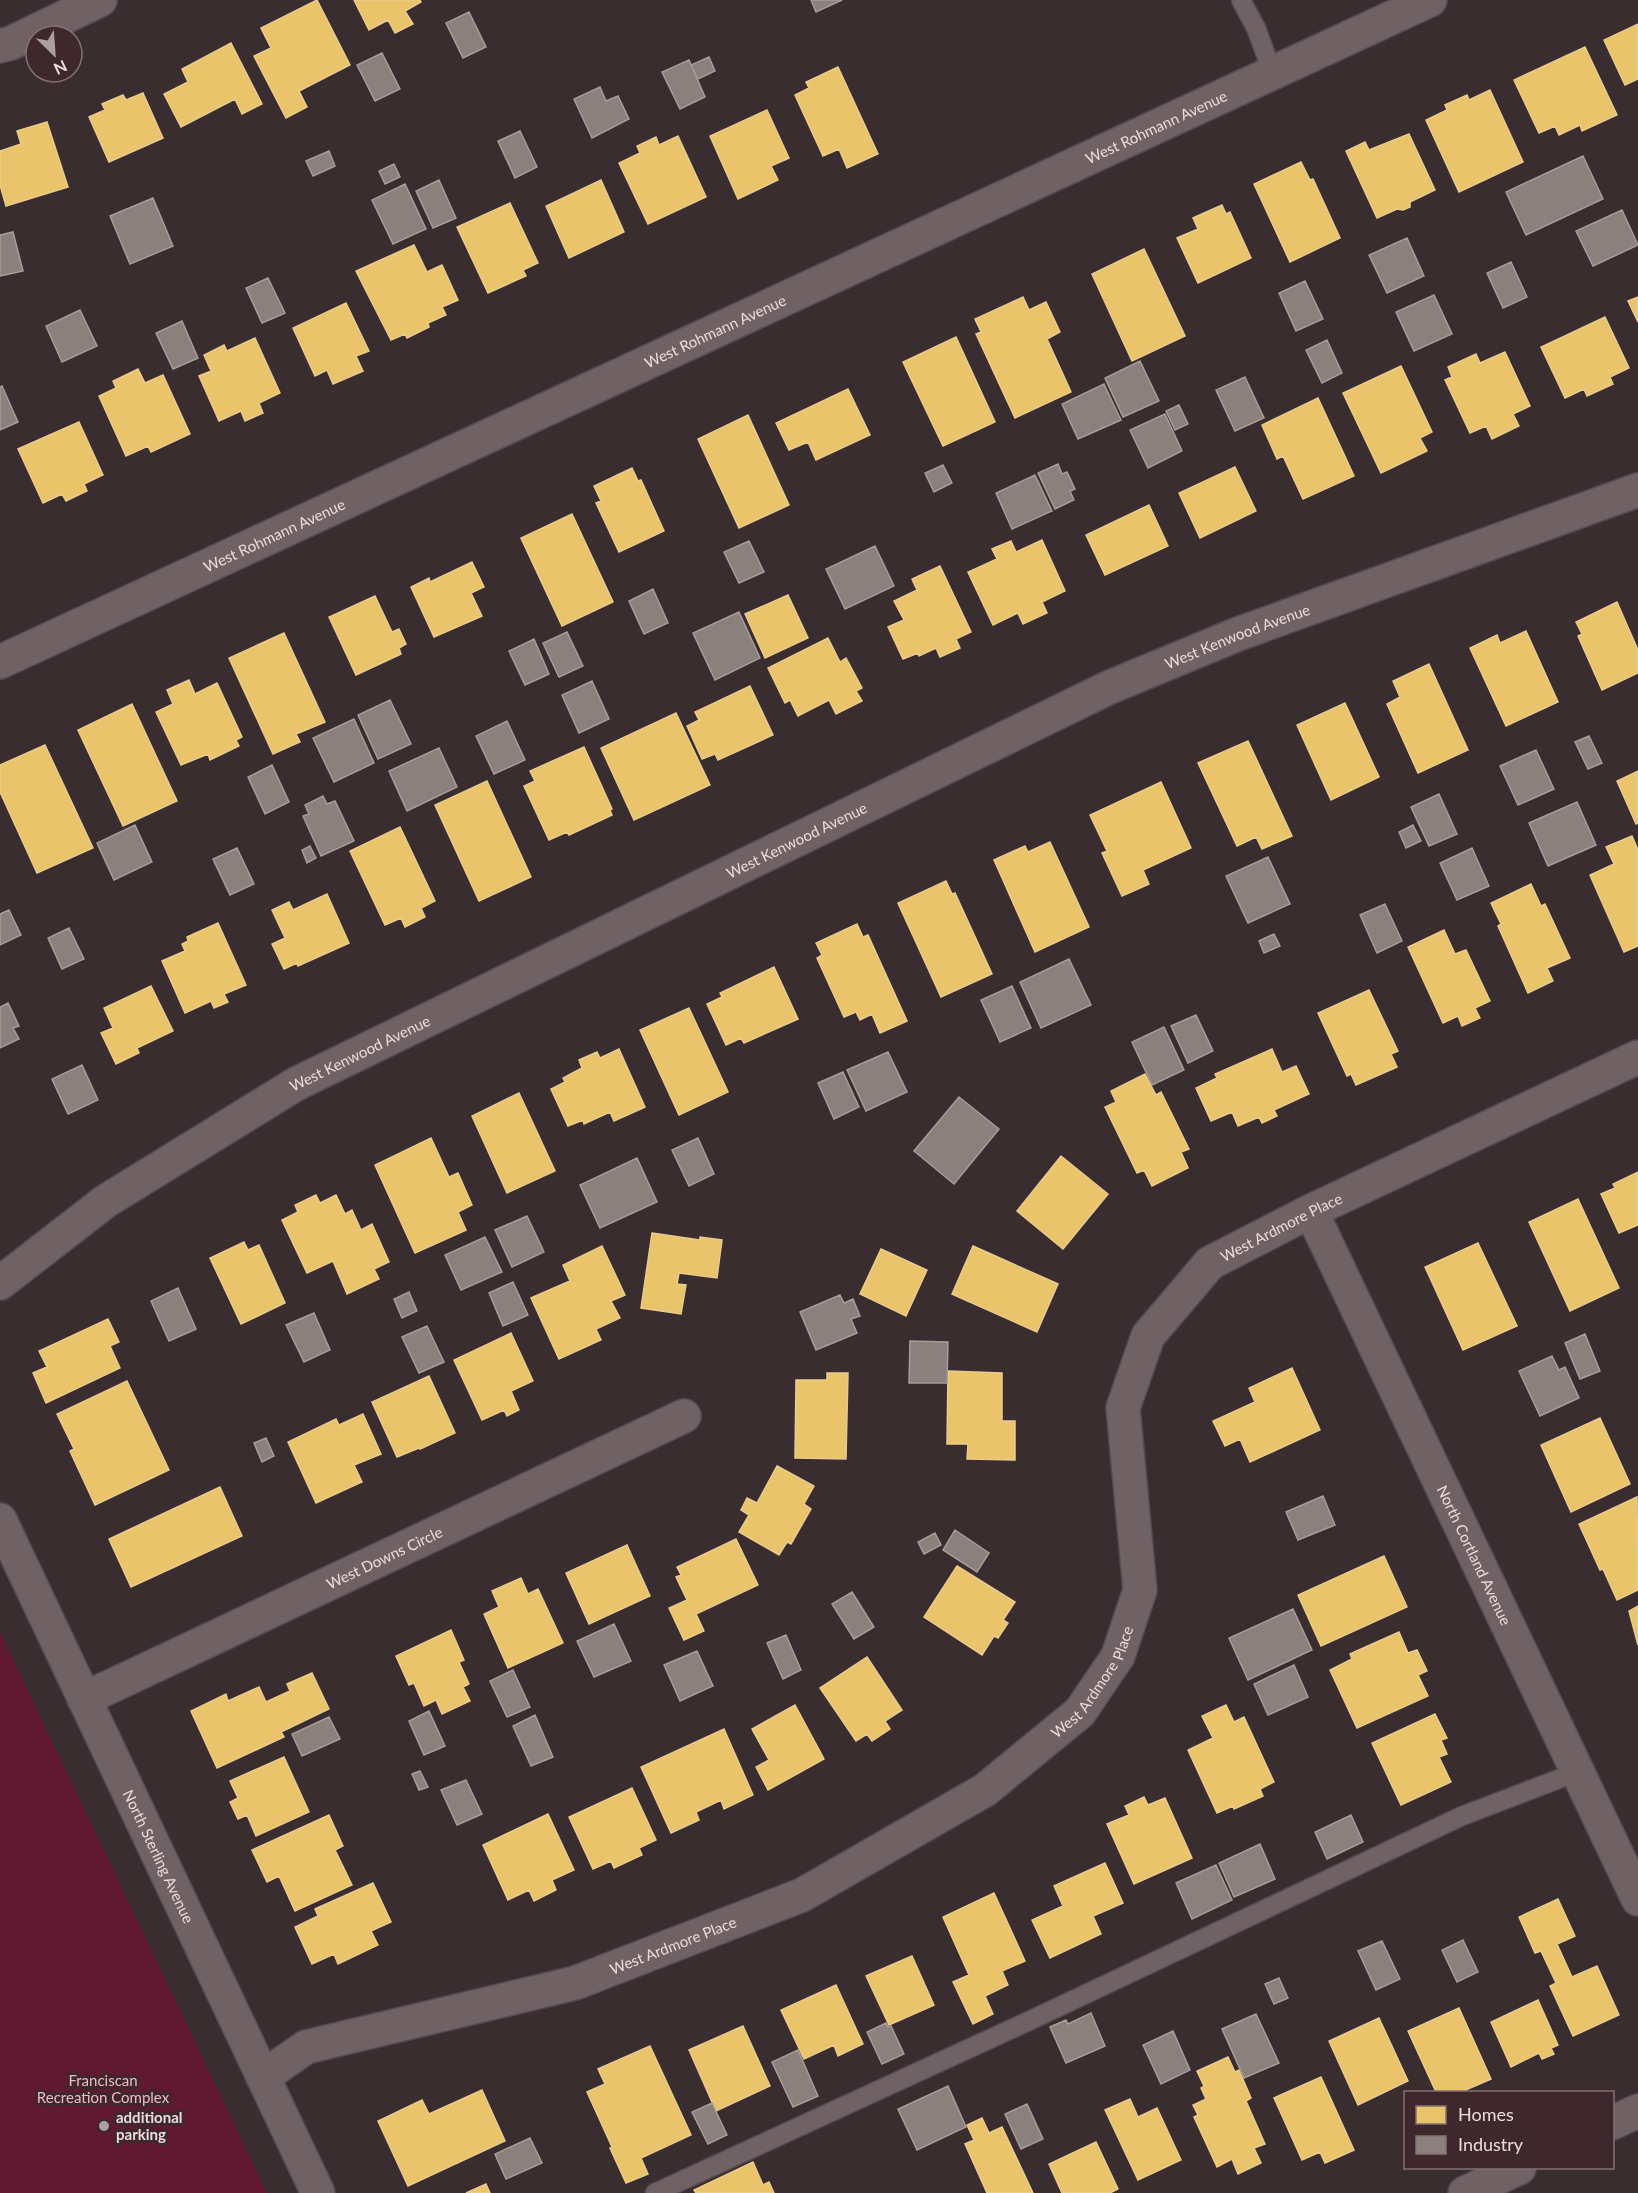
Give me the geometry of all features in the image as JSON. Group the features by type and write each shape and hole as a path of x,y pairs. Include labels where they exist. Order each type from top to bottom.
{"street":[{"path":"0,46 11,43 100,0"},
{"name":"West Rohmann Avenue","path":"0,662 1430,0"},
{"name":"West Kenwood Avenue","path":"0,1283 106,1201 296,1084 1110,687 1238,634 1638,490"},
{"name":"West Ardmore Place","path":"263,2077 306,2047 575,1983 802,1896 985,1790 1080,1712 1118,1656 1140,1590 1123,1408 1148,1336 1210,1263 1311,1211 1638,1057"},
{"name":"North Cortland Avenue","path":"1311,1211 1638,1899"},
{"name":"West Downs Circle","path":"84,1699 684,1416"},
{"name":"North Sterling Avenue","path":"0,1520 318,2193"},
{"path":"1614,2122 1638,2111"},
{"path":"1465,2193 1517,2169"}],"lane":[{"path":"1241,0 1256,28 1272,72"},
{"path":"655,2193 1031,2020 1462,1816 1577,1772"}],"green space":[{"name":"Franciscan Recreation Complex","path":"0,1632 267,2193 0,2193"}],"building: Homes":[{"path":"317,0 350,65 299,91 307,107 286,118 254,56 271,48 261,28"},
{"path":"354,0 420,0 421,2 405,11 413,24 395,33 388,20 369,30"},
{"path":"1638,24 1638,79 1625,85 1604,40"},
{"path":"231,43 262,104 242,114 235,99 181,127 164,94 188,82 182,69"},
{"path":"1585,47 1617,115 1582,131 1580,125 1559,135 1555,126 1539,133 1514,80"},
{"path":"838,67 878,154 847,168 839,149 823,156 795,95 809,88 806,82"},
{"path":"1490,90 1523,162 1459,192 1426,120 1447,110 1445,105 1467,95 1469,100"},
{"path":"143,93 163,138 109,162 89,117 105,110 102,104 123,95 126,100"},
{"path":"767,110 789,158 771,166 778,180 738,199 710,136"},
{"path":"47,122 68,187 6,206 0,185 0,151 21,144 17,131"},
{"path":"1409,134 1435,190 1410,202 1410,207 1403,210 1397,209 1377,218 1346,151 1365,142 1369,150"},
{"path":"678,136 706,197 648,224 619,163 640,153 637,146 656,137 659,145"},
{"path":"1301,162 1310,180 1313,179 1340,238 1290,262 1254,184"},
{"path":"601,180 624,232 569,258 546,206"},
{"path":"510,203 538,263 523,270 526,276 488,293 457,227"},
{"path":"1222,205 1226,214 1230,212 1251,258 1198,283 1177,238 1198,229 1193,218"},
{"path":"414,245 427,272 442,265 458,300 442,307 446,315 428,323 429,327 407,338 405,334 391,340 356,271"},
{"path":"1144,249 1185,336 1132,361 1092,274"},
{"path":"1023,297 1029,310 1046,302 1060,332 1047,339 1071,392 1015,418 976,334 981,332 975,319"},
{"path":"1638,297 1638,322 1628,301"},
{"path":"346,303 369,351 356,356 363,371 333,384 327,370 315,376 293,328"},
{"path":"1605,317 1629,368 1610,377 1613,384 1587,396 1584,389 1565,398 1541,347"},
{"path":"956,337 995,422 943,446 903,362"},
{"path":"255,338 280,393 259,403 263,413 245,421 241,411 219,421 199,376 211,371 204,355 224,345 227,351"},
{"path":"1505,352 1530,406 1513,414 1519,426 1492,439 1486,426 1470,433 1445,380 1452,377 1448,367 1476,354 1480,363"},
{"path":"1401,366 1432,432 1420,438 1427,451 1381,473 1343,393"},
{"path":"138,369 145,383 163,375 190,434 151,452 148,446 126,456 99,396 116,388 113,381"},
{"path":"848,389 870,435 816,460 808,442 789,450 776,423"},
{"path":"1318,398 1354,476 1303,499 1283,456 1277,459 1262,425"},
{"path":"748,415 789,505 739,528 698,439"},
{"path":"79,422 103,475 84,484 87,491 66,501 62,494 43,503 18,449"},
{"path":"1235,467 1256,511 1200,538 1179,493"},
{"path":"632,468 638,481 641,480 664,531 619,552 596,503 601,501 594,486"},
{"path":"1149,505 1168,546 1105,575 1086,535"},
{"path":"572,514 613,602 562,626 521,538"},
{"path":"1042,540 1065,591 1042,602 1047,613 1023,624 1018,613 993,625 968,572 997,559 992,549 1011,541 1016,552"},
{"path":"472,562 484,587 471,593 482,616 434,637 411,587 429,578 430,582"},
{"path":"940,566 971,632 956,639 960,648 940,657 936,648 919,656 918,653 903,659 888,627 904,620 894,601 917,590 912,579"},
{"path":"788,595 808,638 765,658 745,614"},
{"path":"375,596 392,632 399,629 406,644 399,648 401,654 356,675 329,617"},
{"path":"1617,602 1638,650 1638,673 1602,690 1578,636 1582,634 1576,622"},
{"path":"1526,631 1558,702 1506,726 1470,648 1497,635 1500,643"},
{"path":"284,633 325,722 296,734 300,742 273,754 229,658"},
{"path":"828,638 840,662 846,658 862,688 856,691 862,701 836,714 829,700 798,716 790,700 785,703 768,668"},
{"path":"1429,664 1468,750 1418,773 1387,704 1400,697 1393,681"},
{"path":"189,680 195,694 217,683 242,737 236,740 239,746 210,760 208,754 181,765 156,712 173,704 167,690"},
{"path":"750,686 773,735 718,760 715,754 702,759 687,726 699,720 695,712"},
{"path":"1345,703 1379,777 1331,800 1297,725"},
{"path":"132,704 177,801 123,826 78,730"},
{"path":"676,713 710,785 634,820 601,748"},
{"path":"1248,741 1292,836 1262,849 1256,837 1237,846 1198,763"},
{"path":"45,745 93,848 37,873 0,792 0,765"},
{"path":"584,747 612,809 610,810 612,815 569,835 567,832 549,840 524,786 535,781 530,771"},
{"path":"1638,771 1638,823 1636,824 1617,781"},
{"path":"487,781 531,877 479,901 435,805"},
{"path":"1161,782 1191,848 1143,870 1149,884 1122,896 1102,853 1107,851 1090,815"},
{"path":"400,827 435,901 421,908 425,917 405,927 401,918 385,925 350,851"},
{"path":"1632,836 1638,850 1638,946 1624,952 1590,875 1614,864 1606,847"},
{"path":"1050,842 1089,927 1035,952 994,860 1025,846 1028,852"},
{"path":"946,881 952,894 955,893 992,974 941,997 898,903"},
{"path":"1531,884 1541,906 1545,904 1570,958 1547,968 1553,981 1528,993 1498,926 1501,924 1491,903"},
{"path":"327,894 349,943 298,966 297,963 284,969 272,944 285,938 272,910 289,902 293,910"},
{"path":"218,923 246,985 224,994 228,1002 214,1008 211,1001 185,1013 162,961 185,951 182,944 188,941 187,937"},
{"path":"857,924 863,937 868,935 907,1021 880,1033 872,1014 860,1020 856,1012 844,1017 817,958 822,955 816,943"},
{"path":"1444,930 1455,954 1466,950 1490,1001 1475,1008 1480,1018 1462,1026 1458,1016 1443,1023 1408,947"},
{"path":"774,967 798,1019 744,1043 741,1038 726,1045 707,1004 722,997 720,993"},
{"path":"151,986 173,1031 137,1048 139,1053 116,1064 101,1033 113,1028 104,1008"},
{"path":"1369,990 1398,1051 1391,1054 1397,1067 1356,1085 1351,1074 1347,1076 1318,1013"},
{"path":"689,1008 728,1092 679,1115 640,1030"},
{"path":"619,1049 645,1107 614,1121 610,1112 584,1124 583,1120 568,1126 551,1089 565,1082 563,1078 582,1068 579,1060 597,1052 600,1058"},
{"path":"1272,1049 1282,1072 1296,1066 1309,1094 1274,1110 1277,1116 1262,1123 1259,1117 1238,1126 1232,1112 1211,1121 1196,1088 1217,1078 1215,1074"},
{"path":"1145,1074 1156,1095 1161,1092 1189,1149 1181,1152 1188,1168 1152,1186 1144,1170 1137,1173 1105,1107 1116,1102 1111,1091"},
{"path":"519,1093 555,1171 507,1193 472,1116"},
{"path":"431,1138 449,1177 458,1173 472,1205 458,1212 466,1230 415,1253 375,1165"},
{"path":"1061,1156 1108,1194 1063,1249 1017,1211"},
{"path":"1638,1172 1638,1225 1619,1233 1601,1194 1615,1188 1613,1184"},
{"path":"316,1195 320,1203 336,1195 345,1214 352,1210 361,1230 372,1224 389,1262 374,1269 379,1279 347,1294 333,1261 307,1273 282,1220 298,1212 295,1205"},
{"path":"1578,1199 1619,1288 1570,1311 1529,1222"},
{"path":"652,1233 700,1240 700,1237 722,1240 717,1278 679,1273 677,1284 686,1285 681,1314 641,1308"},
{"path":"244,1242 248,1250 259,1245 285,1303 241,1324 210,1258"},
{"path":"1478,1243 1517,1326 1463,1350 1425,1267"},
{"path":"602,1246 625,1295 611,1301 620,1318 596,1329 601,1340 559,1359 531,1298 570,1281 563,1265"},
{"path":"973,1246 1058,1284 1037,1332 952,1294"},
{"path":"881,1249 927,1270 906,1316 860,1294"},
{"path":"108,1319 119,1342 110,1346 120,1368 46,1403 33,1373 47,1367 39,1351"},
{"path":"511,1333 533,1381 511,1391 519,1410 507,1416 504,1410 482,1420 454,1360"},
{"path":"1292,1368 1320,1430 1250,1462 1240,1439 1225,1446 1213,1421 1255,1402 1249,1388"},
{"path":"948,1371 1002,1373 1002,1421 1015,1421 1015,1460 967,1459 968,1444 947,1444"},
{"path":"827,1373 848,1373 846,1459 795,1458 796,1380 827,1380"},
{"path":"429,1376 455,1433 397,1457 372,1402"},
{"path":"127,1381 169,1470 95,1505 70,1451 74,1449 57,1414"},
{"path":"363,1414 381,1454 354,1465 362,1482 316,1503 288,1442 336,1419 339,1425"},
{"path":"1600,1418 1630,1484 1571,1512 1541,1445"},
{"path":"777,1466 814,1486 804,1504 811,1509 791,1544 787,1542 779,1555 739,1532 749,1515 741,1510 747,1498 757,1503"},
{"path":"220,1487 242,1536 131,1587 109,1539"},
{"path":"1637,1497 1638,1590 1617,1600 1579,1524"},
{"path":"736,1539 758,1585 696,1614 704,1631 684,1640 669,1608 687,1600 676,1577 681,1575 677,1567"},
{"path":"627,1545 650,1596 589,1624 566,1573"},
{"path":"1384,1556 1407,1607 1321,1646 1298,1595"},
{"path":"957,1566 1015,1602 1003,1620 1008,1623 998,1638 994,1636 982,1655 924,1617"},
{"path":"521,1578 528,1594 538,1589 563,1643 508,1668 484,1614 499,1607 492,1591"},
{"path":"1638,1606 1638,1645 1629,1611"},
{"path":"451,1630 464,1660 459,1662 469,1684 463,1687 470,1701 442,1714 436,1700 424,1706 414,1683 409,1685 396,1656"},
{"path":"1399,1632 1408,1653 1417,1650 1427,1671 1418,1675 1428,1696 1357,1728 1330,1670 1352,1659 1350,1654"},
{"path":"867,1657 902,1710 885,1721 890,1729 872,1741 867,1734 856,1741 820,1688"},
{"path":"312,1673 329,1709 281,1732 284,1737 217,1768 191,1711 226,1694 228,1701 259,1687 266,1702 290,1691 287,1684"},
{"path":"795,1705 824,1759 768,1790 756,1767 769,1760 752,1729"},
{"path":"1226,1705 1234,1722 1244,1717 1274,1782 1260,1789 1263,1796 1234,1809 1233,1806 1217,1813 1188,1750 1213,1738 1202,1716"},
{"path":"1435,1714 1447,1738 1441,1740 1447,1754 1439,1757 1451,1782 1401,1805 1372,1743"},
{"path":"724,1729 753,1795 724,1809 721,1800 696,1812 699,1820 671,1833 641,1767"},
{"path":"284,1757 309,1812 256,1836 247,1815 238,1819 230,1802 238,1798 230,1781"},
{"path":"632,1788 656,1840 639,1848 642,1855 614,1868 611,1861 593,1869 569,1817"},
{"path":"1144,1797 1148,1805 1165,1798 1192,1858 1134,1884 1107,1824 1129,1815 1125,1806"},
{"path":"548,1814 574,1870 552,1880 556,1890 534,1901 529,1890 508,1900 483,1845"},
{"path":"329,1815 343,1846 335,1850 352,1885 295,1911 279,1876 267,1882 252,1850"},
{"path":"1105,1863 1123,1903 1093,1916 1101,1934 1050,1958 1032,1920 1063,1906 1054,1886"},
{"path":"373,1883 391,1922 371,1931 378,1945 338,1964 334,1954 312,1964 295,1927 318,1916 315,1909"},
{"path":"994,1893 1025,1961 1002,1971 1008,1985 985,1996 993,2014 973,2024 953,1982 969,1975 943,1917"},
{"path":"1558,1899 1575,1936 1557,1944 1572,1977 1597,1966 1619,2015 1573,2036 1550,1986 1556,1983 1541,1951 1535,1953 1519,1917"},
{"path":"912,1956 934,2005 889,2025 866,1976"},
{"path":"836,1985 863,2044 838,2056 834,2045 804,2059 781,2010"},
{"path":"1538,2000 1558,2045 1551,2048 1554,2054 1542,2059 1539,2053 1511,2067 1491,2022"},
{"path":"1459,2008 1491,2079 1463,2091 1436,2091 1408,2031"},
{"path":"1379,2018 1408,2081 1358,2105 1329,2041"},
{"path":"743,2026 770,2086 716,2111 689,2050"},
{"path":"650,2046 691,2135 641,2158 648,2174 626,2183 587,2092 605,2084 598,2069"},
{"path":"1228,2057 1235,2072 1239,2070 1251,2098 1246,2101 1265,2144 1254,2148 1261,2163 1238,2174 1232,2159 1217,2167 1194,2117 1198,2115 1193,2105 1206,2099 1201,2088 1204,2086 1197,2071"},
{"path":"1321,2077 1354,2150 1325,2163 1320,2152 1302,2160 1274,2098"},
{"path":"482,2090 505,2141 408,2186 378,2121 422,2100 429,2114"},
{"path":"1130,2099 1138,2117 1157,2108 1181,2160 1138,2180 1105,2110"},
{"path":"982,2118 989,2133 1002,2127 1033,2193 987,2193 965,2144 974,2140 967,2125"},
{"path":"1096,2142 1118,2189 1110,2193 1062,2193 1049,2164"},
{"path":"753,2162 763,2185 769,2182 774,2193 696,2193 694,2190"},
{"path":"486,2184 490,2193 466,2193"}],"building: Industry":[{"path":"811,0 842,0 816,12"},
{"path":"469,12 486,47 463,58 446,23"},
{"path":"382,53 400,89 375,101 357,65"},
{"path":"709,57 715,71 698,79 691,65"},
{"path":"689,60 705,97 680,109 662,72"},
{"path":"600,87 606,101 618,96 629,119 592,138 574,99"},
{"path":"520,131 537,167 515,178 498,141"},
{"path":"329,151 335,166 313,176 306,161"},
{"path":"1583,156 1603,199 1526,235 1506,192"},
{"path":"394,164 400,177 385,184 379,171"},
{"path":"439,180 456,218 433,228 416,191"},
{"path":"405,184 426,229 393,244 372,200"},
{"path":"153,198 173,246 130,264 110,216"},
{"path":"1622,210 1638,245 1593,266 1576,231"},
{"path":"13,232 23,271 0,276 0,235"},
{"path":"1407,238 1424,276 1387,293 1369,255"},
{"path":"1511,262 1527,297 1503,308 1487,273"},
{"path":"268,278 285,313 262,323 246,288"},
{"path":"1305,281 1323,319 1296,331 1279,293"},
{"path":"1434,295 1452,334 1414,351 1396,312"},
{"path":"80,310 97,346 62,362 46,326"},
{"path":"182,321 198,358 173,369 156,333"},
{"path":"1327,340 1342,373 1322,383 1306,350"},
{"path":"1140,361 1159,401 1123,417 1105,378"},
{"path":"1245,377 1264,418 1235,431 1216,390"},
{"path":"1104,384 1121,420 1078,439 1062,404"},
{"path":"2,386 18,422 0,430 0,387"},
{"path":"1179,405 1188,424 1175,430 1166,411"},
{"path":"1165,414 1182,451 1148,468 1130,430"},
{"path":"1058,464 1062,474 1067,472 1075,489 1070,491 1074,500 1055,509 1038,473"},
{"path":"943,465 952,483 934,492 925,473"},
{"path":"1035,475 1052,511 1012,529 996,493"},
{"path":"749,541 764,572 739,583 724,552"},
{"path":"875,546 894,586 845,609 826,569"},
{"path":"653,589 668,623 644,634 629,601"},
{"path":"739,612 760,658 715,680 693,633"},
{"path":"567,632 583,666 559,677 543,643"},
{"path":"534,639 549,674 525,685 509,651"},
{"path":"592,681 609,719 579,733 562,695"},
{"path":"390,700 411,744 378,759 358,715"},
{"path":"354,719 374,763 334,782 313,738"},
{"path":"507,721 525,760 494,774 476,736"},
{"path":"1589,736 1602,763 1588,769 1575,742"},
{"path":"439,748 457,787 407,811 389,771"},
{"path":"1536,750 1554,789 1518,805 1500,766"},
{"path":"272,765 289,802 265,814 248,777"},
{"path":"1439,794 1457,834 1429,846 1411,807"},
{"path":"323,796 327,804 335,801 354,841 321,856 303,816 309,814 305,805"},
{"path":"1577,802 1596,845 1548,866 1529,823"},
{"path":"135,825 152,862 114,880 97,843"},
{"path":"1413,825 1421,841 1406,848 1399,832"},
{"path":"310,846 316,858 307,863 302,850"},
{"path":"237,848 254,884 230,895 213,859"},
{"path":"1472,848 1489,886 1457,900 1440,863"},
{"path":"1268,857 1290,904 1248,923 1226,876"},
{"path":"1385,904 1402,941 1377,953 1360,915"},
{"path":"9,910 21,935 0,945 0,914"},
{"path":"69,928 84,959 62,969 48,938"},
{"path":"1274,934 1280,946 1264,953 1259,941"},
{"path":"1069,959 1091,1005 1041,1028 1020,982"},
{"path":"1012,986 1031,1028 1000,1042 981,1000"},
{"path":"8,1003 19,1026 13,1028 19,1039 0,1048 0,1007"},
{"path":"1196,1015 1213,1051 1188,1063 1171,1026"},
{"path":"1164,1027 1184,1070 1152,1085 1132,1042"},
{"path":"888,1052 907,1092 866,1111 847,1070"},
{"path":"82,1065 98,1100 68,1114 52,1079"},
{"path":"843,1072 859,1107 834,1119 818,1083"},
{"path":"959,1097 999,1129 954,1184 914,1151"},
{"path":"698,1138 714,1174 689,1186 672,1150"},
{"path":"637,1158 657,1202 600,1228 580,1185"},
{"path":"527,1216 544,1252 512,1267 495,1230"},
{"path":"485,1237 502,1272 461,1290 445,1255"},
{"path":"513,1282 528,1315 503,1326 489,1293"},
{"path":"178,1288 196,1329 169,1341 151,1301"},
{"path":"409,1292 417,1311 402,1318 394,1299"},
{"path":"840,1295 844,1303 853,1299 860,1316 851,1319 857,1333 816,1350 800,1312"},
{"path":"314,1313 330,1350 304,1362 286,1325"},
{"path":"427,1326 444,1362 419,1373 402,1337"},
{"path":"1585,1334 1600,1371 1580,1379 1565,1343"},
{"path":"910,1341 948,1342 947,1383 909,1383"},
{"path":"1552,1356 1559,1370 1565,1367 1579,1398 1540,1416 1519,1371"},
{"path":"266,1438 274,1456 262,1462 254,1443"},
{"path":"1323,1496 1335,1525 1298,1540 1286,1512"},
{"path":"955,1530 989,1553 977,1572 943,1550"},
{"path":"935,1533 941,1545 924,1554 918,1542"},
{"path":"852,1592 874,1627 854,1639 832,1604"},
{"path":"1293,1609 1312,1650 1248,1680 1229,1638"},
{"path":"614,1624 631,1661 594,1677 577,1641"},
{"path":"786,1635 801,1670 783,1679 767,1643"},
{"path":"697,1651 713,1686 680,1701 664,1665"},
{"path":"1294,1665 1308,1697 1268,1715 1254,1684"},
{"path":"513,1670 530,1707 507,1717 490,1681"},
{"path":"429,1711 445,1746 424,1755 409,1721"},
{"path":"535,1715 553,1757 531,1766 513,1726"},
{"path":"329,1717 340,1739 302,1756 292,1734"},
{"path":"420,1771 428,1787 419,1790 412,1774"},
{"path":"466,1780 482,1814 457,1825 441,1790"},
{"path":"1351,1815 1363,1842 1327,1859 1315,1832"},
{"path":"1260,1844 1275,1879 1234,1897 1219,1863"},
{"path":"1216,1865 1232,1900 1192,1919 1176,1883"},
{"path":"1463,1940 1478,1972 1457,1982 1442,1950"},
{"path":"1382,1941 1400,1979 1376,1990 1358,1951"},
{"path":"1279,1978 1288,1998 1274,2004 1265,1984"},
{"path":"1091,2013 1105,2046 1066,2063 1050,2027 1066,2020 1068,2024"},
{"path":"1256,2014 1279,2063 1244,2078 1222,2029"},
{"path":"886,2023 888,2027 891,2026 904,2054 882,2064 867,2032"},
{"path":"1173,2031 1190,2070 1161,2084 1143,2045"},
{"path":"798,2050 818,2096 793,2107 772,2062"},
{"path":"948,2086 966,2127 917,2150 898,2109"},
{"path":"712,2103 727,2135 708,2144 692,2112"},
{"path":"1027,2104 1043,2139 1021,2149 1005,2114"},
{"path":"530,2138 542,2163 506,2179 495,2154"}],"place":[{"name":"additional parking","path":"104,2126"}]}
